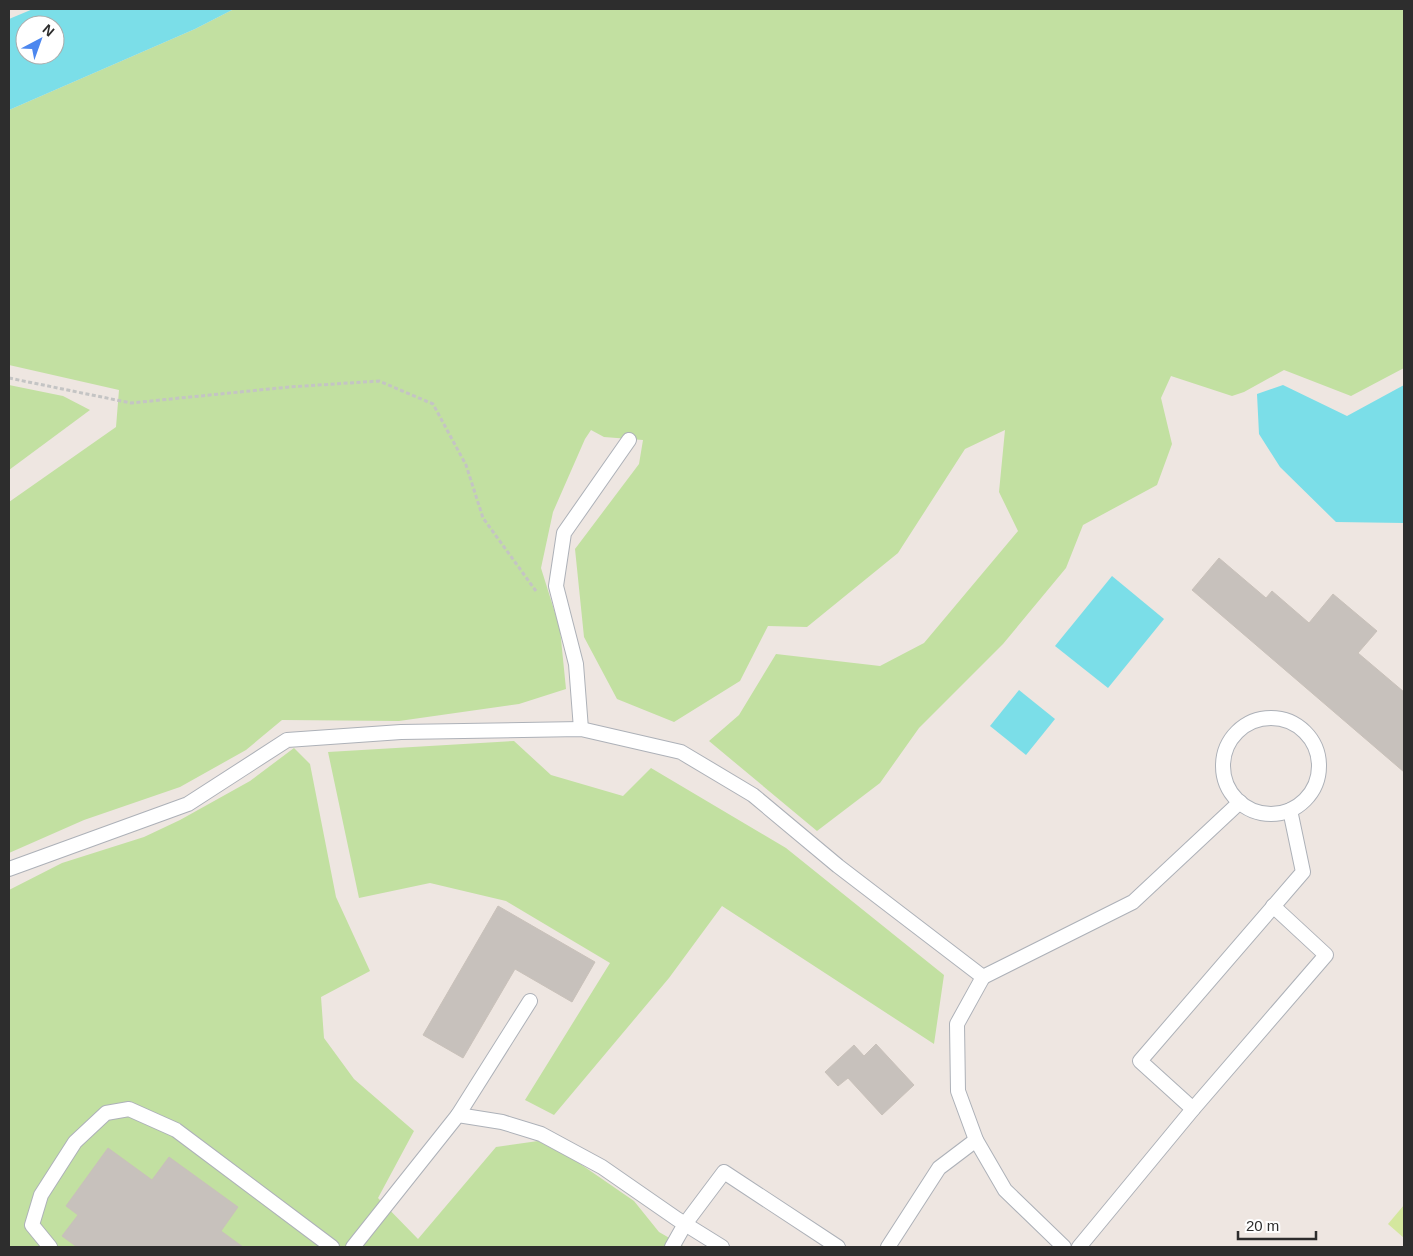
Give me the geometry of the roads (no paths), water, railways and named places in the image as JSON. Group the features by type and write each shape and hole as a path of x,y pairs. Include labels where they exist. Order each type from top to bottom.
{"lane":[{"path":"582,729 576,664 556,586 564,533 629,440"},
{"path":"1270,718 1287,720 1301,728 1312,741 1318,756 1319,773 1314,788 1304,802 1290,810 1277,814 1252,810 1240,802 1230,790 1224,774 1224,758 1230,742 1240,729 1254,721 1270,718"},
{"path":"9,869 188,804 287,740 401,732 582,729 681,752 753,795 838,866 983,977"},
{"path":"1064,1247 1004,1190 976,1140 958,1090 957,1024 983,977 1133,902 1240,802"},
{"path":"1194,1109 1140,1061 1302,872 1290,810"},
{"path":"1079,1247 1326,955 1273,906"},
{"path":"353,1247 458,1115 530,1001"},
{"path":"50,1247 32,1225 41,1195 75,1142 81,1136 106,1113 129,1109 176,1130 332,1247"},
{"path":"458,1115 502,1122 541,1134 602,1168 722,1247"},
{"path":"888,1247 939,1168 976,1140"},
{"path":"672,1247 685,1224 724,1172 838,1247"}],"water":[{"path":"33,9 234,9 195,29 9,110 9,19 15,16 15,65 65,65 65,15 19,15"},
{"path":"1283,385 1347,416 1404,385 1404,523 1336,522 1280,467 1259,434 1257,394"},
{"path":"1112,576 1164,619 1108,688 1055,646"},
{"path":"1019,690 1055,719 1026,755 990,726"}]}
